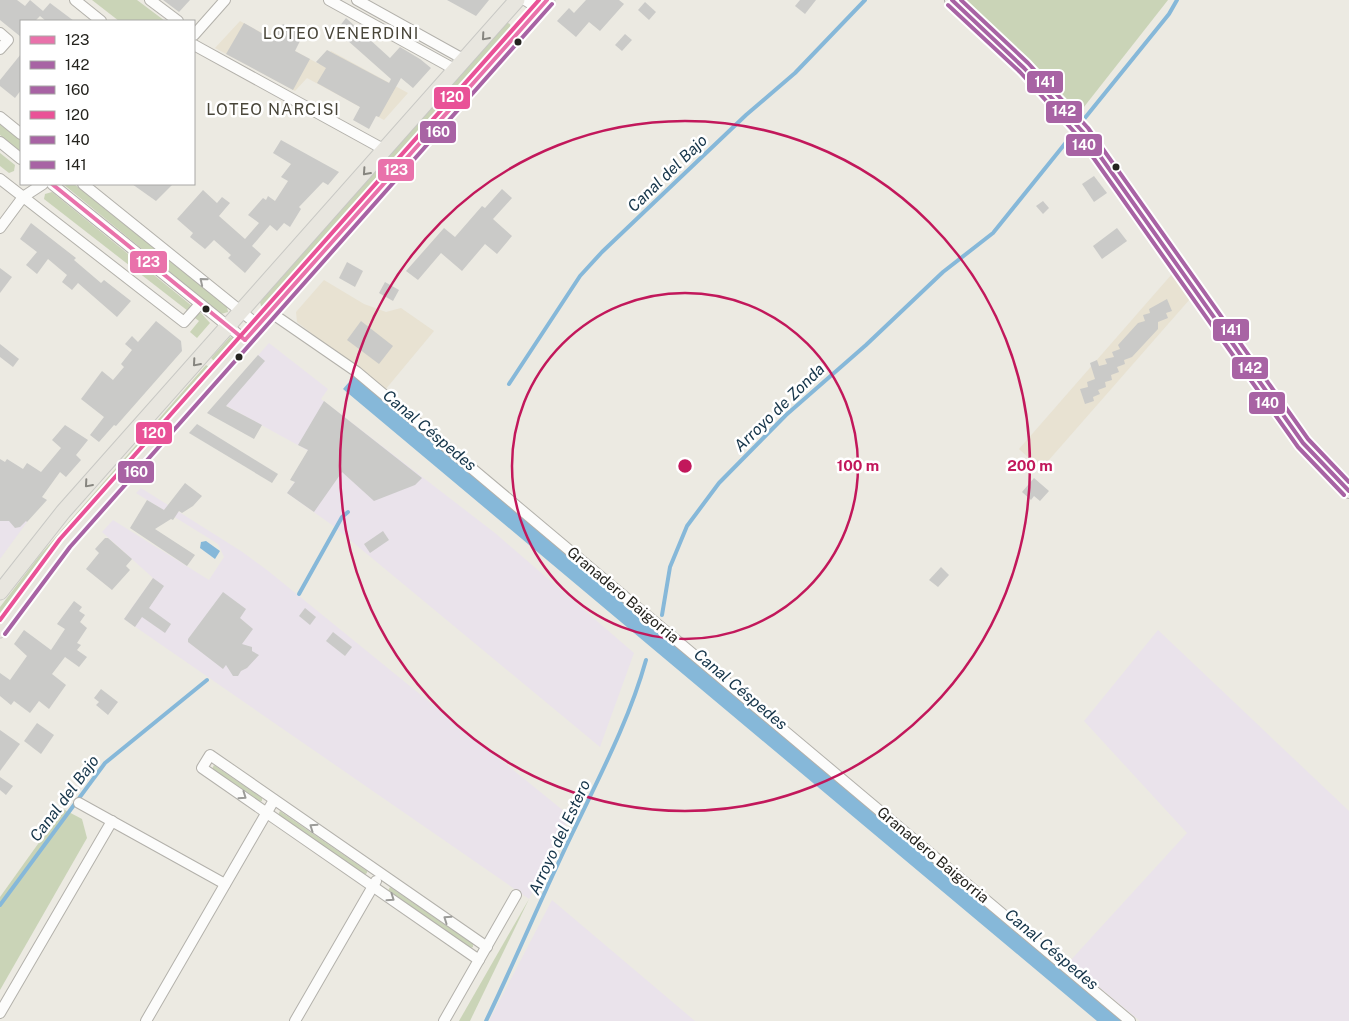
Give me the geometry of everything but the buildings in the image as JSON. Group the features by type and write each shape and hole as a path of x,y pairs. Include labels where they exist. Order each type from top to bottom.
{"main road":[{"path":"0,592 46,531 516,0"},
{"path":"952,0 1024,68 1078,127 1303,443 1349,491"},
{"path":"0,630 65,543 543,5"}],"street":[{"path":"75,0 101,20"},
{"path":"150,0 177,20"},
{"path":"195,36 225,0"},
{"path":"329,0 460,65"},
{"path":"357,0 460,65"},
{"path":"525,0 543,5"},
{"path":"0,33 8,40 0,49"},
{"path":"195,38 385,150"},
{"path":"0,117 20,133"},
{"path":"0,142 20,158"},
{"path":"0,179 184,322 200,304"},
{"path":"0,228 23,197 41,185"},
{"path":"53,185 245,340"},
{"path":"84,185 258,325"},
{"name":"Granadero Baigorria","path":"270,312 357,372 1130,1021"},
{"path":"479,960 202,768 210,755 487,947"},
{"path":"146,1021 274,800"},
{"path":"79,803 225,884"},
{"path":"0,1013 112,821"},
{"path":"295,1021 380,873"},
{"path":"444,1021 516,895"}],"shaded area":[{"path":"240,21 319,64 331,51 408,93 384,120 307,78 295,91 215,48"},
{"path":"1172,274 1190,299 1041,469 1019,449"},
{"path":"324,280 364,304 386,312 401,308 434,331 385,390 297,322 296,312"},
{"path":"269,343 328,389 321,399 495,533 634,653 600,747 332,525 287,493 314,454 218,401"},
{"path":"141,488 241,551 267,570 570,816 529,899 124,619 153,578 102,532 113,520 209,580 224,557 218,544 136,493"},
{"path":"0,502 27,522 0,559"},
{"path":"1158,630 1349,811 1349,1021 1140,1021 1069,962 1187,833 1084,721"},
{"path":"552,900 695,1021 489,1021"}],"green space":[{"path":"92,0 137,0 164,20 118,20"},
{"path":"964,0 1168,0 1080,112"},
{"path":"506,22 510,24 511,29 266,307 261,306 260,302"},
{"path":"0,124 20,140 20,152 0,135"},
{"path":"0,153 15,165 14,171 9,173 0,166"},
{"path":"64,185 75,185 227,307 228,312 221,314"},
{"path":"52,192 192,306 188,311 44,199 45,194"},
{"path":"198,313 201,313 210,323 197,338 190,332 199,321 195,318"},
{"path":"230,337 235,342 216,363 211,358"},
{"path":"206,365 212,369 0,620 0,607 40,555"},
{"path":"214,765 262,798 262,801 259,802 212,769"},
{"path":"63,809 82,819 87,838 0,990 0,897"},
{"path":"280,811 367,871 367,873 364,875 278,815"},
{"path":"390,887 473,944 473,947 471,948 388,891"},
{"path":"529,899 470,1021 459,1021"}],"water":[{"path":"355,375 710,675 1125,1021 1097,1021 343,389"},
{"path":"206,541 220,551 215,559 200,548 201,542"}],"waterway":[{"name":"Canal del Bajo","path":"509,384 580,276 602,252 746,115 795,73 865,0"},
{"name":"Arroyo de Zonda","path":"1080,124 1169,14 1177,0"},
{"name":"Arroyo de Zonda","path":"662,615 670,567 687,526 719,483 786,415 866,345 943,272 993,233 1076,130"},
{"name":"Canal del Bajo","path":"299,594 342,517 348,512"},
{"name":"Arroyo del Estero","path":"486,1021 613,748 631,705 646,660"},
{"name":"Canal del Bajo","path":"0,905 105,763 207,680"}],"transit line":[{"name":"120","path":"0,620 60,539 539,0"},
{"name":"123","path":"245,340 547,0"},
{"name":"142","path":"952,0 1024,68 1083,132 1303,443 1349,491"},
{"name":"141","path":"961,0 1028,63 1088,128 1308,439 1349,482"},
{"name":"160","path":"5,634 70,547 552,4"},
{"name":"140","path":"948,5 1020,72 1078,136 1298,447 1344,495"},
{"name":"123","path":"53,185 245,340"}],"district":[{"name":"LOTEO VENERDINI","path":"341,33"},
{"name":"LOTEO NARCISI","path":"273,109"}],"water label":[{"name":"Canal Céspedes","path":"430,430"},
{"name":"Canal Céspedes","path":"741,689"},
{"name":"Canal Céspedes","path":"1052,949"}]}
